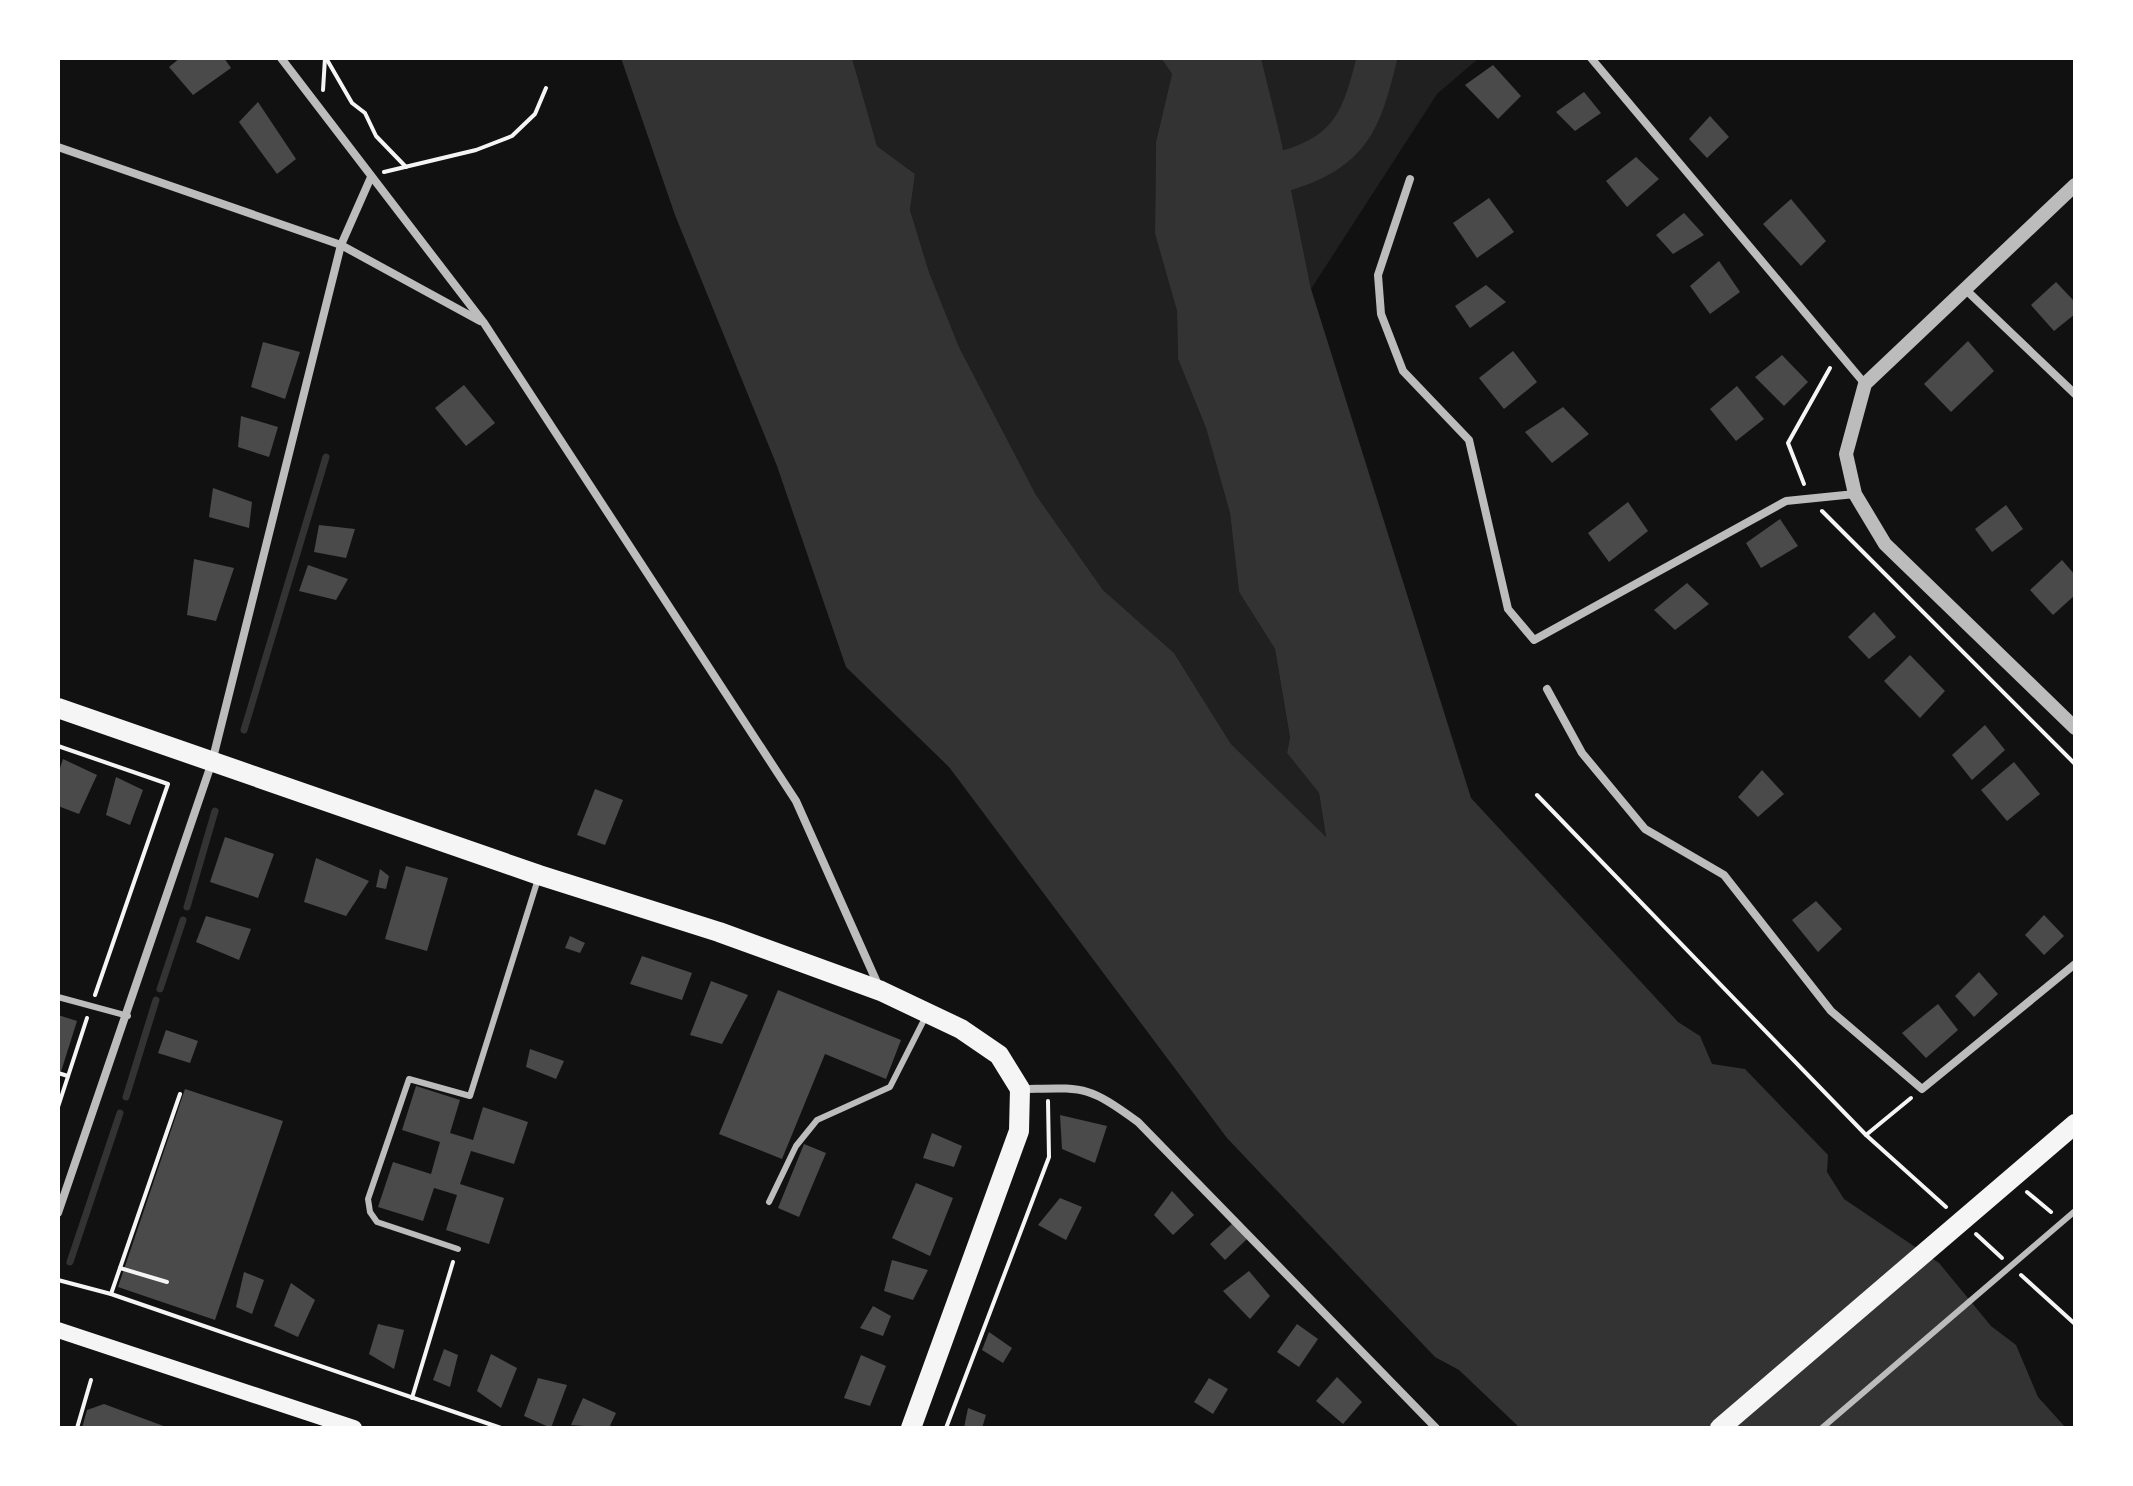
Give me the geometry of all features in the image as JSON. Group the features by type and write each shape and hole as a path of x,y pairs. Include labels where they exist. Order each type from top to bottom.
{"main road":[{"path":"58,708 539,875 719,932 881,991 961,1029 999,1055 1020,1089 1019,1131 911,1428"},
{"path":"1720,1428 2018,1182 2075,1124"},
{"path":"58,1330 354,1428"}],"street":[{"path":"281,58 484,323 796,801 881,991"},
{"path":"1591,58 1865,384"},
{"path":"58,147 341,245 484,323"},
{"path":"58,1213 128,1016 212,762 341,245 371,177"},
{"path":"1410,179 1378,275 1381,314 1403,371 1469,440 1508,609 1534,640 1786,501 1855,494"},
{"path":"2075,185 1865,384 1846,454 1855,494 1885,544 2075,728"},
{"path":"1965,289 2075,394"},
{"path":"1547,689 1582,753 1645,829 1724,875 1831,1011 1922,1089 2075,964"},
{"path":"1020,1089 1074,1087 1101,1095 1138,1122 1436,1428"}],"lane":[{"path":"458,1249 377,1222 370,1212 368,1199 409,1079 470,1096 539,875"},
{"path":"58,997 128,1016"},
{"path":"769,1202 796,1146 817,1120 890,1087 927,1013"},
{"path":"1822,1428 2075,1211"}],"path":[{"path":"326,58 352,103 365,113 376,136 407,169"},
{"path":"371,177 512,136 535,114 546,88"},
{"path":"58,746 168,784 58,1107"},
{"path":"1537,795 1866,1135 1956,1216"},
{"path":"58,1073 68,1076"},
{"path":"946,1428 1049,1157 1048,1089"},
{"path":"1866,1135 1922,1089"},
{"path":"111,1294 180,1094"},
{"path":"2018,1182 2055,1214"},
{"path":"1967,1226 2075,1324"},
{"path":"412,1398 458,1249"},
{"path":"120,1268 167,1282"},
{"path":"58,1280 111,1294 501,1428"},
{"path":"77,1428 91,1380"}],"shaded area":[{"path":"621,58 852,58 877,146 915,174 910,210 929,272 959,347 1036,495 1103,590 1174,653 1231,744 1326,837 1319,793 1287,753 1290,738 1275,649 1239,592 1230,513 1206,428 1178,359 1177,311 1155,234 1156,142 1172,74 1161,58 1261,58 1311,289 1471,798 1678,1022 1700,1036 1712,1064 1745,1069 1828,1155 1827,1172 1844,1199 1939,1263 1991,1326 2016,1345 2038,1397 2066,1428 1520,1428 1459,1370 1435,1357 1227,1138 949,767 846,667 777,466 675,215"},
{"path":"852,58 1161,58 1172,74 1156,142 1155,234 1177,311 1178,359 1206,428 1230,513 1239,592 1275,649 1290,739 1287,753 1319,793 1326,838 1231,744 1174,653 1103,590 1036,495 959,347 929,272 910,210 915,174 877,146"},
{"path":"1261,58 1479,58 1437,94 1311,289 1280,135"}],"building":[{"path":"180,58 224,58 231,68 193,95 169,67"},
{"path":"1493,65 1521,96 1498,119 1465,85"},
{"path":"1584,92 1601,113 1575,131 1556,112"},
{"path":"258,102 296,159 277,174 239,122"},
{"path":"1710,116 1729,137 1707,158 1689,139"},
{"path":"1636,157 1659,179 1627,207 1606,181"},
{"path":"1489,198 1514,232 1477,258 1453,223"},
{"path":"1791,199 1826,241 1801,266 1763,224"},
{"path":"1684,213 1704,235 1673,254 1656,235"},
{"path":"1719,261 1740,292 1710,314 1690,286"},
{"path":"2056,282 2075,302 2075,314 2054,331 2031,305"},
{"path":"1486,285 1506,302 1470,328 1455,306"},
{"path":"1968,341 1994,371 1951,412 1924,384"},
{"path":"263,342 300,352 285,399 251,387"},
{"path":"1513,351 1537,382 1504,409 1479,378"},
{"path":"1782,355 1808,382 1784,406 1755,377"},
{"path":"464,385 495,423 466,446 435,408"},
{"path":"1737,386 1764,419 1736,441 1710,409"},
{"path":"1563,407 1589,434 1552,463 1525,432"},
{"path":"241,416 278,427 269,457 238,447"},
{"path":"213,488 252,502 249,528 209,517"},
{"path":"1628,502 1648,531 1609,562 1588,533"},
{"path":"2006,505 2023,529 1992,552 1975,529"},
{"path":"1780,519 1798,546 1761,568 1746,543"},
{"path":"319,525 355,529 346,558 314,552"},
{"path":"194,559 234,568 216,621 187,615"},
{"path":"2062,560 2075,575 2075,595 2053,615 2030,590"},
{"path":"308,565 348,579 336,600 299,591"},
{"path":"1687,583 1709,604 1675,630 1654,610"},
{"path":"1874,612 1896,637 1869,659 1848,637"},
{"path":"1910,655 1945,691 1920,718 1884,681"},
{"path":"1985,725 2005,750 1972,780 1952,755"},
{"path":"63,759 97,775 79,814 58,806 58,774"},
{"path":"2014,762 2040,794 2007,821 1981,790"},
{"path":"1762,770 1784,794 1758,817 1738,797"},
{"path":"116,777 143,790 130,825 106,815"},
{"path":"595,789 623,800 605,845 577,835"},
{"path":"225,837 274,854 258,898 210,882"},
{"path":"316,858 369,881 346,916 304,902"},
{"path":"406,866 448,878 427,951 385,939"},
{"path":"380,869 389,876 386,889 376,887"},
{"path":"1816,901 1842,929 1818,952 1792,920"},
{"path":"2044,915 2064,936 2044,955 2025,935"},
{"path":"206,916 251,929 239,960 196,942"},
{"path":"570,936 585,943 580,953 565,948"},
{"path":"642,956 692,973 682,1000 630,984"},
{"path":"1979,972 1998,994 1974,1017 1955,996"},
{"path":"711,981 748,995 722,1044 690,1035"},
{"path":"778,990 901,1040 886,1079 825,1054 782,1159 719,1134"},
{"path":"1938,1004 1958,1030 1926,1058 1902,1033"},
{"path":"58,1015 77,1021 59,1078 58,1078"},
{"path":"166,1030 198,1041 190,1063 158,1053"},
{"path":"530,1049 564,1061 556,1079 526,1067"},
{"path":"416,1086 460,1100 450,1133 473,1140 483,1107 528,1122 514,1164 471,1151 460,1184 504,1198 489,1244 446,1230 457,1195 434,1188 423,1221 378,1207 393,1162 431,1174 440,1142 402,1130"},
{"path":"185,1089 283,1121 215,1320 118,1287"},
{"path":"1060,1115 1107,1126 1095,1163 1062,1149"},
{"path":"932,1133 962,1146 954,1167 923,1158"},
{"path":"804,1144 826,1153 799,1217 778,1208"},
{"path":"916,1183 953,1198 930,1256 892,1238"},
{"path":"1172,1191 1194,1215 1173,1235 1154,1215"},
{"path":"1060,1198 1082,1207 1066,1240 1038,1225"},
{"path":"1233,1223 1247,1239 1225,1260 1210,1244"},
{"path":"892,1260 928,1270 913,1300 884,1291"},
{"path":"1249,1271 1270,1296 1250,1319 1223,1291"},
{"path":"244,1272 264,1280 252,1314 236,1307"},
{"path":"291,1283 315,1300 298,1337 274,1326"},
{"path":"873,1306 891,1316 883,1336 860,1328"},
{"path":"378,1324 404,1330 394,1369 369,1354"},
{"path":"1297,1324 1318,1339 1299,1367 1277,1352"},
{"path":"989,1332 1012,1348 1003,1363 982,1350"},
{"path":"444,1349 458,1355 450,1387 433,1380"},
{"path":"491,1354 517,1368 501,1408 477,1391"},
{"path":"861,1355 886,1366 870,1406 844,1398"},
{"path":"1337,1377 1362,1402 1343,1424 1316,1401"},
{"path":"538,1378 567,1385 551,1428 524,1416"},
{"path":"1209,1378 1228,1389 1213,1414 1194,1402"},
{"path":"583,1398 616,1413 609,1428 571,1425"},
{"path":"104,1404 169,1428 82,1428 87,1410"},
{"path":"968,1408 986,1415 982,1428 964,1428"}],"waterway":[{"path":"1288,170 1326,153 1350,130 1366,99 1377,58"},
{"path":"244,730 326,457"},
{"path":"187,907 215,811"},
{"path":"160,989 183,920"},
{"path":"126,1097 156,1000"},
{"path":"70,1262 120,1113"}]}
